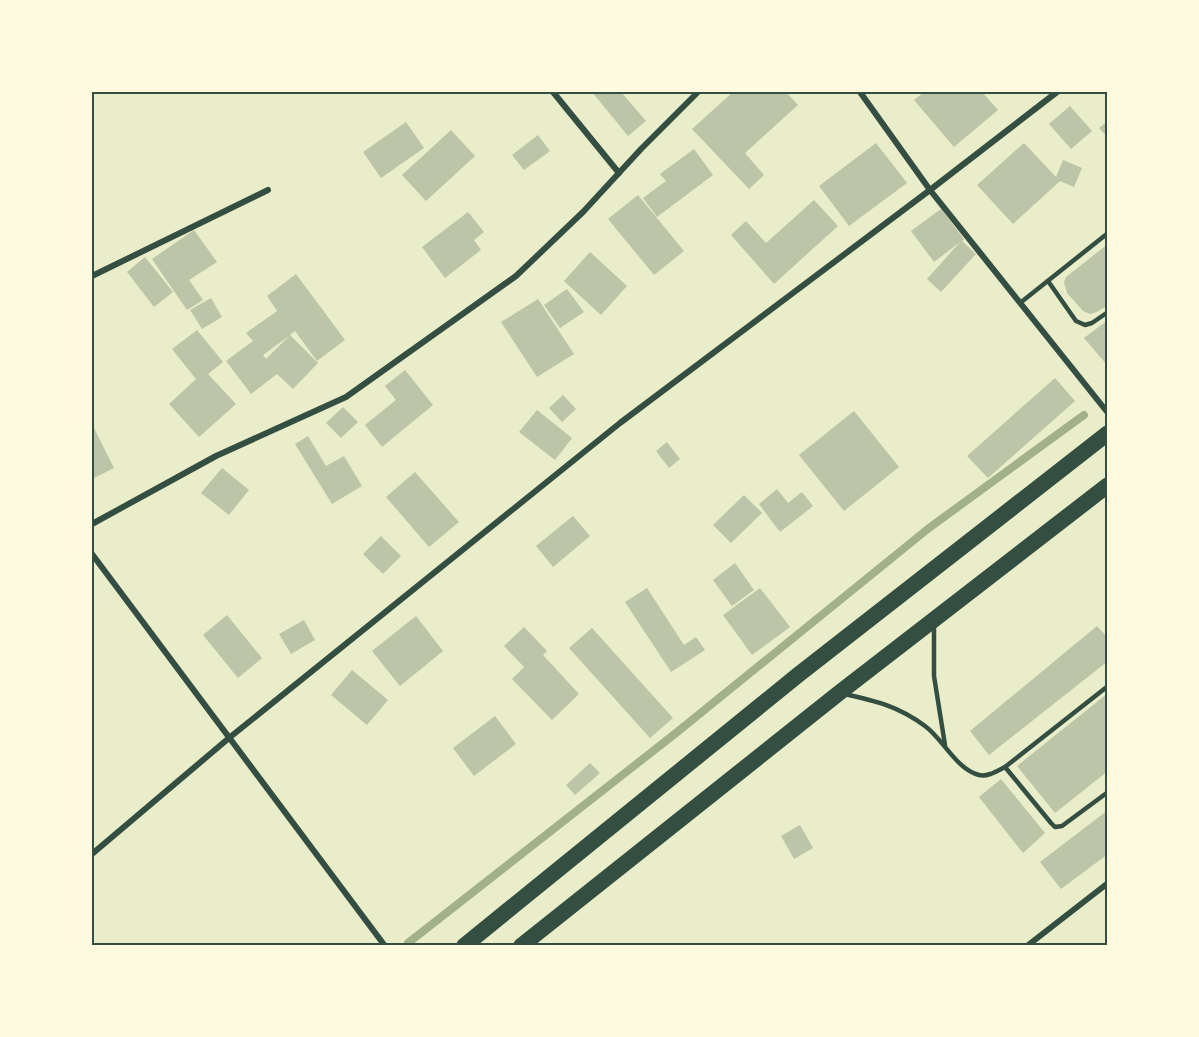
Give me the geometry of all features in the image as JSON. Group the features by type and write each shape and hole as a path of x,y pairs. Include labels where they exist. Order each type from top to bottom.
{"highway":[{"path":"464,945 798,675 1107,433"},
{"path":"521,945 839,693 1107,485"}],"street":[{"path":"553,92 619,173"},
{"path":"92,524 216,456 346,398 516,276 583,212 698,92"},
{"path":"860,92 930,190 1107,413"},
{"path":"92,854 229,738 620,423 1057,92"},
{"path":"92,276 268,190"},
{"path":"92,554 385,945"},
{"path":"1028,945 1107,883"}],"lane":[{"path":"1020,303 1107,233"},
{"path":"1048,281 1077,321 1086,325 1107,312"},
{"path":"934,620 934,676 945,745"},
{"path":"839,693 878,701 893,707 927,727 945,745 956,761 979,776 986,776 1005,767 1107,686"},
{"path":"1005,767 1055,827 1062,826 1107,792"}],"building":[{"path":"592,92 621,92 646,121 628,136"},
{"path":"733,92 786,92 798,105 745,153 764,175 749,189 692,129"},
{"path":"924,92 982,92 998,110 954,147 914,100"},
{"path":"1070,106 1092,131 1071,149 1049,124"},
{"path":"1108,121 1108,138 1099,128"},
{"path":"406,122 424,148 381,178 363,152"},
{"path":"451,130 475,156 426,201 402,175"},
{"path":"538,135 550,151 524,170 512,155"},
{"path":"876,143 907,183 849,226 819,186"},
{"path":"1024,143 1056,177 1063,160 1082,168 1074,187 1060,181 1013,224 977,185"},
{"path":"694,149 713,175 657,217 643,198 666,181 660,174"},
{"path":"638,195 684,251 654,275 608,219"},
{"path":"814,200 838,226 774,284 731,235 746,221 766,243"},
{"path":"941,209 964,239 962,241 976,254 941,292 927,279 960,242 934,262 911,231"},
{"path":"468,212 484,232 474,240 481,250 445,278 422,247"},
{"path":"194,230 217,262 189,280 203,300 187,310 152,259"},
{"path":"1108,244 1108,305 1090,314 1083,311 1067,293 1064,282 1066,277"},
{"path":"590,252 627,286 601,315 564,281"},
{"path":"145,257 173,292 154,307 127,272"},
{"path":"296,274 345,340 317,361 295,331 290,335 318,363 293,389 277,374 251,394 226,361 253,341 246,333 277,311 267,296","holes":["289,336 266,359 263,355"]},
{"path":"567,289 584,312 560,328 544,305"},
{"path":"211,298 222,317 202,329 190,310"},
{"path":"538,299 574,354 537,377 501,322"},
{"path":"1108,320 1108,366 1084,338"},
{"path":"197,330 223,362 208,374 236,404 199,437 169,404 196,379 172,349"},
{"path":"405,370 433,405 382,447 365,425 396,400 385,386"},
{"path":"1055,378 1075,401 988,478 967,456"},
{"path":"563,395 576,409 562,422 549,408"},
{"path":"343,407 358,422 341,438 326,423"},
{"path":"537,410 572,438 555,460 519,432"},
{"path":"854,411 899,467 844,511 799,455"},
{"path":"92,424 114,468 92,479"},
{"path":"308,436 326,466 344,456 362,486 332,504 295,444"},
{"path":"667,442 680,459 669,468 656,451"},
{"path":"222,468 249,490 229,515 201,493"},
{"path":"415,472 459,522 429,547 386,497"},
{"path":"777,489 788,503 802,492 813,506 780,532 759,504"},
{"path":"744,495 762,513 731,543 713,525"},
{"path":"573,516 590,536 553,567 536,546"},
{"path":"381,536 401,556 383,574 363,554"},
{"path":"735,563 754,590 732,606 713,580"},
{"path":"647,588 684,645 696,637 705,650 671,672 625,602"},
{"path":"760,588 790,627 752,655 723,615"},
{"path":"227,615 262,658 238,678 203,635"},
{"path":"416,616 443,651 400,686 372,651"},
{"path":"304,620 315,640 291,654 279,634"},
{"path":"1097,626 1108,638 1108,661 989,755 970,731"},
{"path":"524,627 547,651 543,655 579,694 552,720 512,679 524,667 504,646"},
{"path":"592,628 673,718 650,738 569,648"},
{"path":"352,670 388,700 367,725 331,695"},
{"path":"1108,693 1108,771 1055,813 1017,766"},
{"path":"495,716 516,744 474,776 453,748"},
{"path":"590,763 600,773 575,795 566,785"},
{"path":"1001,779 1045,833 1023,853 979,797"},
{"path":"1108,810 1108,854 1061,889 1040,862"},
{"path":"800,825 813,848 794,859 781,836"}],"waterway":[{"path":"408,943 676,733 929,528 1084,415"}]}
